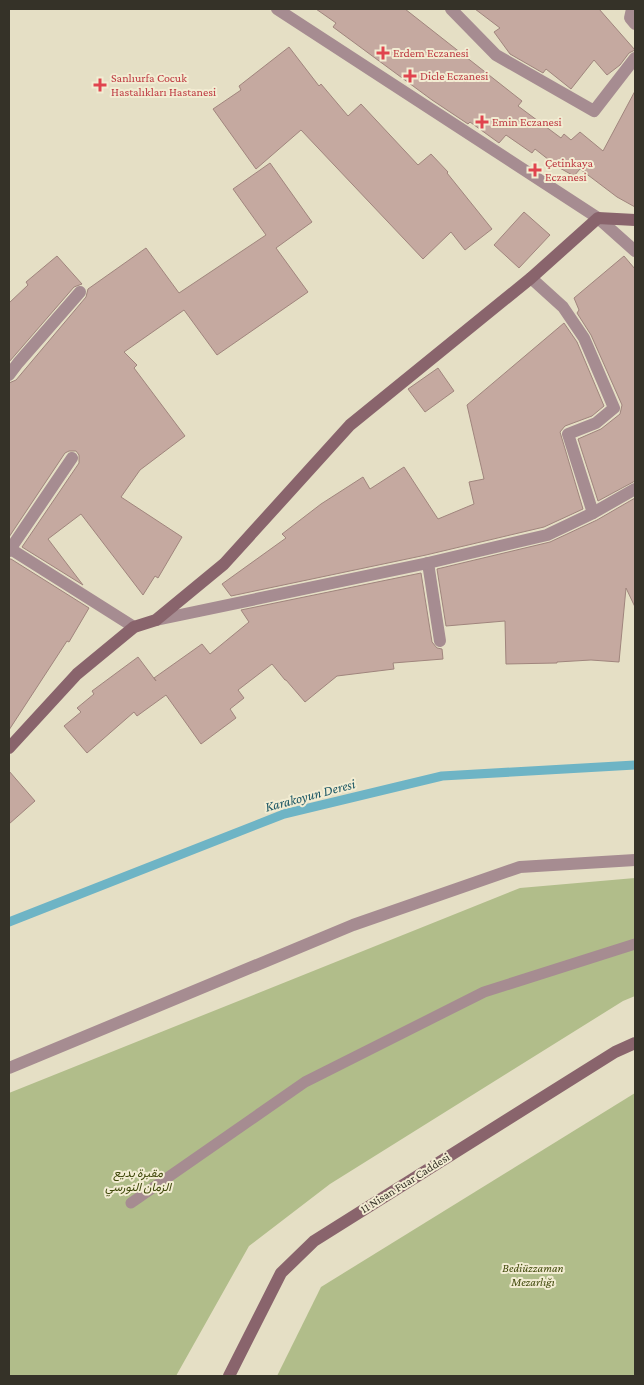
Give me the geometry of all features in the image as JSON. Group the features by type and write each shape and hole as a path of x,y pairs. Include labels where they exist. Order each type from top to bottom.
{"street":[{"path":"451,9 496,56 594,111 635,58"},
{"path":"632,9 630,18 635,24"},
{"path":"282,10 598,218 635,252"},
{"path":"156,620 224,564 350,425 531,278 598,218 635,220"},
{"path":"531,278 563,307 584,338 614,408 596,423 568,434 593,513"},
{"path":"9,375 80,292"},
{"path":"72,458 9,549 134,627"},
{"path":"9,748 78,674 134,627 156,620 428,563 546,535 593,513 635,489"},
{"path":"428,563 440,641"},
{"path":"9,1068 353,924 520,867 635,860"},
{"name":"11 Nisan Fuar Caddesi","path":"229,1376 281,1273 314,1241 615,1052 635,1043"}],"lane":[{"path":"131,1203 305,1082 484,992 635,944"}],"green space":[{"name":"مقبرة بديع الزمان النورسي","path":"635,878 635,996 623,1001 330,1184 249,1246 176,1376 9,1376 9,1093 520,888"},
{"name":"Bediüzzaman Mezarlığı","path":"635,1093 635,1376 277,1376 321,1287"}],"building":[{"path":"316,9 405,9 522,101 518,106 561,138 564,134 571,140 580,132 603,151 635,91 635,207 617,197 580,169 574,176 558,167 535,149 532,153 506,135 499,143 470,122 468,124 432,100 333,27 336,23"},
{"path":"475,9 599,9 635,50 629,53 620,65 607,75 594,60 571,89 546,69 543,73 510,54 494,32 500,28"},
{"path":"289,47 319,86 321,84 348,116 361,104 418,165 431,154 448,172 492,229 465,250 451,232 423,259 301,130 256,169 213,109 241,90 239,86"},
{"path":"270,163 312,222 276,248 308,292 217,355 184,310 124,352 137,365 134,368 185,436 140,470 121,497 182,537 158,578 155,576 143,595 81,514 48,539 83,585 22,547 79,463 79,455 76,451 65,453 9,537 9,383 16,380 86,297 88,289 146,248 179,293 266,235 233,189"},
{"path":"524,212 550,235 519,268 494,245"},
{"path":"57,256 82,284 74,287 9,362 9,303 28,285 26,282"},
{"path":"624,256 635,269 635,481 598,501 578,439 601,429 620,414 622,405 591,335 577,313 579,310 574,298"},
{"path":"564,323 577,342 604,406 592,416 565,426 560,432 583,509 544,527 426,555 231,596 222,584 286,538 282,534 321,504 363,477 370,489 404,467 438,519 474,504 469,482 484,479 467,405"},
{"path":"438,368 454,391 425,412 408,389"},
{"path":"635,498 635,607 626,588 619,662 591,660 506,664 505,621 446,626 437,569 550,542 597,520"},
{"path":"9,559 89,608 69,642 67,641 9,730"},
{"path":"421,573 432,642 437,648 442,649 443,659 393,663 394,669 337,676 305,702 272,664 238,690 244,698 230,709 236,718 201,744 166,695 137,716 134,712 87,753 64,726 81,712 77,708 94,694 92,691 138,657 156,681 154,678 202,644 210,654 249,622 241,610"},
{"path":"9,771 35,801 9,824"}],"waterway":[{"name":"Karakoyun Deresi","path":"9,922 284,814 442,776 635,765"}],"place":[{"name":"Erdem Eczanesi","path":"383,53"},
{"name":"Dicle Eczanesi","path":"410,76"},
{"name":"Sanlıurfa Cocuk Hastalıkları Hastanesi","path":"100,85"},
{"name":"Emin Eczanesi","path":"482,122"},
{"name":"Çetinkaya Eczanesi","path":"535,170"}]}
